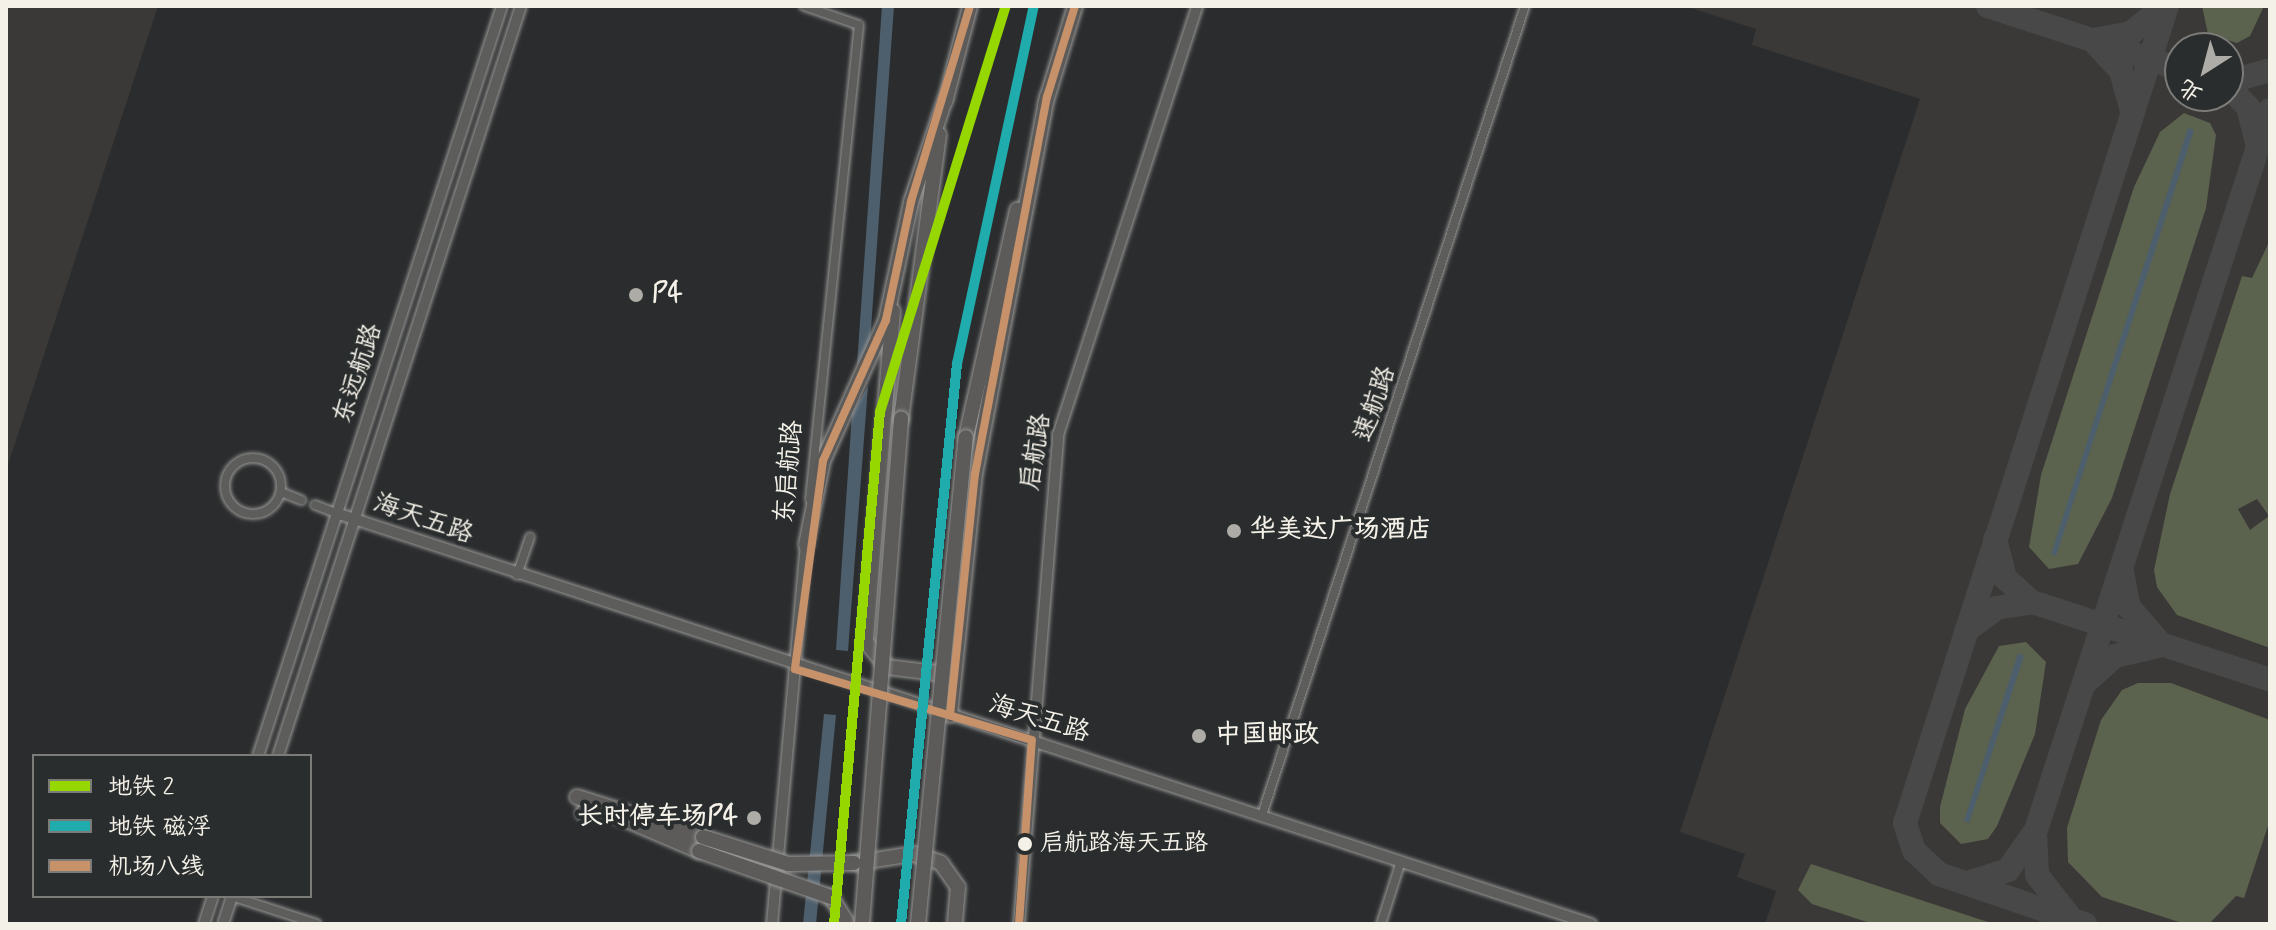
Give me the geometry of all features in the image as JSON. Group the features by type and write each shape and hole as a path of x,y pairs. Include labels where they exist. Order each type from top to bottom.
{"highway":[{"path":"957,650 949,666 936,673 887,667 866,642 895,287 911,202 947,94 970,6"},
{"path":"918,924 966,437 990,310 1047,97 1075,6"},
{"path":"862,924 901,419 947,94"},
{"path":"950,715 975,474 1047,97"},
{"path":"806,545 830,437 895,287"},
{"path":"577,797 831,897 848,924"},
{"path":"583,813 603,810 701,844 788,864 854,863 914,854 933,859 958,887 955,924"}],"street":[{"name":"东远航路","path":"259,754 502,6"},
{"name":"东远航路","path":"279,754 521,6"},
{"name":"东启航路","path":"772,924 806,545 859,25 804,6"},
{"name":"启航路","path":"1019,924 1058,435 1197,6"},
{"name":"速航路","path":"1262,815 1525,6"},
{"path":"260,459 277,471 281,492 267,511 243,512 227,497 226,477 239,462 260,459"},
{"path":"281,492 301,500"},
{"path":"315,505 336,513"},
{"name":"海天五路","path":"336,513 795,669 1032,740 1591,924"},
{"path":"517,575 530,537"},
{"path":"1381,924 1401,861"},
{"path":"204,924 212,898"},
{"path":"223,924 231,898"},
{"path":"238,898 317,924"}],"shaded area":[{"path":"6,6 158,6 6,471"},
{"path":"1685,6 2270,6 2270,924 1765,924 1776,891 1737,877 1745,854 1680,832 1920,99 1752,45 1756,29"}],"green space":[{"path":"2202,6 2264,6 2250,36 2244,39 2244,32 2208,32"},
{"path":"2184,113 2210,123 2216,135 2206,208 2112,498 2078,564 2049,569 2029,547 2041,475 2134,187 2160,132"},
{"path":"2270,240 2270,648 2177,615 2157,587 2154,570 2170,494 2242,276 2252,278","holes":["2257,499 2269,516 2250,530 2238,509"]},
{"path":"2026,642 2046,662 2035,734 1997,826 1988,839 1961,844 1940,823 1940,807 1965,709 1999,646"},
{"path":"2138,683 2171,683 2270,720 2270,820 2244,898 2236,896 2209,924 2182,923 2102,897 2068,862 2067,828 2101,720 2122,690"},
{"path":"1811,864 1994,924 1873,924 1812,904 1798,890"}],"water":[{"path":"882,6 894,6 870,343 857,365"},
{"path":"2188,128 2194,130 2056,556 2051,554"},
{"path":"868,386 848,651 836,650 852,413"},
{"path":"2018,653 2024,656 1969,823 1964,821"},
{"path":"824,714 836,715 816,924 803,924"}],"taxiway":[{"path":"1988,6 2164,64"},
{"path":"2098,39 2131,33 2164,6"},
{"path":"2085,924 1939,874 1914,851 1905,823 2167,6"},
{"path":"2096,44 2121,71 2132,111"},
{"path":"2244,77 2270,70"},
{"path":"2244,103 2248,107 2257,144"},
{"path":"1968,883 2008,870 2036,830 2270,110"},
{"path":"1995,539 2005,578 2032,602"},
{"path":"2122,572 2129,607 2159,642"},
{"path":"1966,631 1996,608 2032,602 2270,680"},
{"path":"2086,682 2115,656 2158,646"},
{"path":"2035,832 2037,875 2069,916"}],"metro line":[{"name":"2","path":"834,924 880,412 1006,6"},
{"name":"磁浮","path":"901,924 957,364 1034,6"}],"transit line":[{"name":"机场八线","path":"970,6 911,202 886,320 823,461 795,669 1032,740"},
{"name":"机场八线","path":"950,715 975,474 1047,97 1075,6"},
{"name":"机场八线","path":"1019,924 1032,740"}],"place":[{"name":"P4","path":"636,295"},
{"name":"华美达广场酒店","path":"1234,531"},
{"name":"中国邮政","path":"1199,736"},
{"name":"长时停车场P4","path":"754,818"},
{"name":"启航路海天五路","path":"1025,844"}]}
